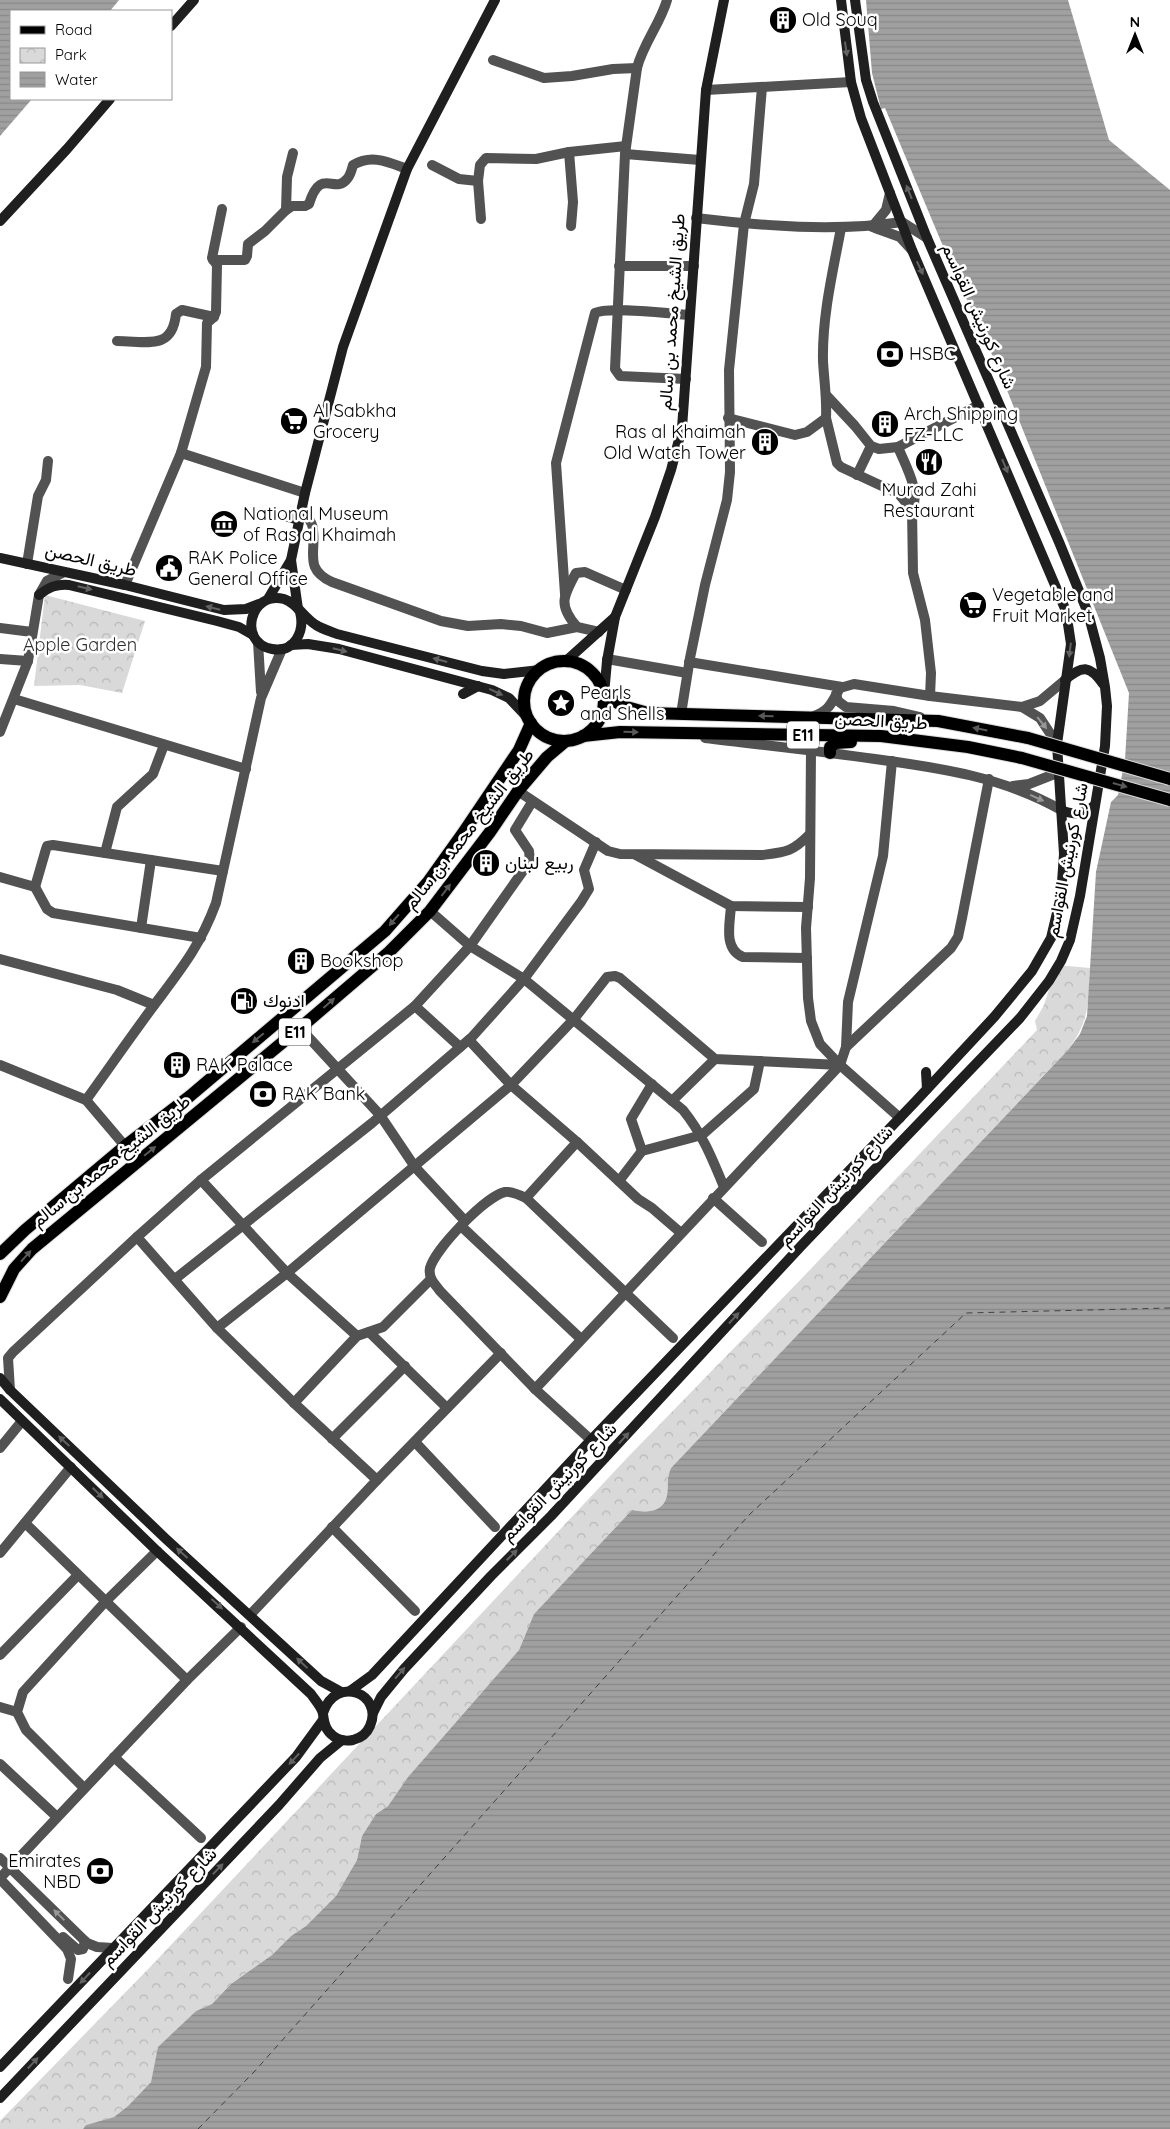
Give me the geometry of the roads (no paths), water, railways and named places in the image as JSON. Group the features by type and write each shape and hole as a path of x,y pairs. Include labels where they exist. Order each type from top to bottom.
{"main road":[{"path":"172,25 194,0"},
{"path":"287,647 298,639 302,630 291,560 305,493 343,347 407,169 495,0"},
{"name":"طريق الشيخ محمد بن سالم","path":"604,695 607,658 615,617 655,517 671,470 682,428 706,90 724,0"},
{"name":"شارع كورنيش القواسم","path":"345,1691 372,1675 591,1440 900,1118 990,1021 1032,971 1052,938 1061,896 1064,854 1062,810 1057,773 1057,744 1071,644 1066,611 912,250 861,118 851,82 842,0"},
{"name":"شارع كورنيش القواسم","path":"373,1713 384,1692 404,1669 491,1576 552,1516 802,1245 1020,1018 1044,988 1062,961 1070,940 1105,746 1107,706 1100,658 1088,613 1063,551 927,238 873,102 865,71 854,0"},
{"path":"0,221 67,149 109,100"},
{"path":"288,517 299,520"},
{"name":"طريق الحصن","path":"0,558 125,585 224,610 246,609 264,601"},
{"path":"291,560 251,618 255,639 273,650 308,644 328,647 492,690 509,698 529,720 546,737 566,741 583,736 593,729 600,719 604,707 604,695 601,685 587,668 566,661 548,665 531,679 525,691 524,704 529,720"},
{"name":"طريق الحصن","path":"39,595 59,584 69,584 223,623 239,628 255,639"},
{"path":"264,601 285,599 316,625 337,634 482,671 504,674 540,670"},
{"name":"طريق الشيخ محمد بن سالم","path":"566,661 615,617"},
{"path":"1065,680 1076,670 1090,670 1105,687"},
{"path":"463,694 478,686"},
{"name":"طريق الحصن","path":"604,695 623,706 648,713 938,721 1028,738 1170,779"},
{"name":"طريق الشيخ محمد بن سالم","path":"0,1254 25,1230 125,1146 190,1096 385,931 428,882 464,832 519,750 529,720"},
{"name":"طريق الحصن","path":"583,736 620,732 882,736 968,746 1022,758 1170,800"},
{"name":"طريق الشيخ محمد بن سالم","path":"0,1297 14,1269 32,1249 300,1028 389,952 430,911 518,792 547,757 566,741"},
{"path":"830,753 830,747 836,743 845,742 882,743 1022,758"},
{"path":"1062,810 1078,814 1086,812 1095,805"},
{"path":"926,1072 927,1089"},
{"path":"0,1378 10,1390 166,1539 321,1681 365,1698 373,1713 372,1721 364,1734 350,1741 342,1740 330,1733 311,1694 241,1626 157,1551 0,1399"},
{"path":"323,1717 326,1704 332,1696 345,1691"},
{"name":"شارع كورنيش القواسم","path":"0,2067 296,1757 323,1717"},
{"name":"شارع كورنيش القواسم","path":"0,2098 279,1805 320,1758 342,1740"}],"street":[{"path":"667,0 662,15 640,55 637,68 626,150 619,266 616,373 620,376 686,379"},
{"path":"493,60 544,78 572,76 613,69 637,68"},
{"path":"706,90 851,82"},
{"path":"681,714 689,662 705,585 727,500 730,472 728,370 744,224 754,184 762,87"},
{"path":"481,220 478,181 480,165 486,158 536,159 569,152 626,150 700,160"},
{"path":"569,152 573,202 571,226"},
{"path":"286,210 287,177 293,153"},
{"path":"213,260 245,260 248,244 265,231 286,210 292,206 310,204 314,190 322,183 343,182 348,179 353,165 362,160 378,158 407,169"},
{"path":"432,166 460,179 478,181"},
{"path":"872,226 886,210 890,193"},
{"path":"125,585 180,453 206,367 207,323 214,317 217,265 213,260 222,209"},
{"path":"696,218 744,224 841,228 902,222 927,238"},
{"path":"872,226 900,237 912,250"},
{"path":"841,228 827,307 823,360 827,396 826,418 837,463 841,467 899,494 912,510"},
{"path":"619,266 694,266"},
{"path":"117,341 155,342 168,338 173,332 176,314 182,310 214,317"},
{"path":"577,627 564,609 565,594 556,463 595,313 598,311 618,311 689,315"},
{"path":"827,396 871,446 879,449 898,447 979,405"},
{"path":"728,418 795,435 806,432 826,418"},
{"path":"858,474 871,446"},
{"path":"898,447 914,487 916,502 912,510 913,573 926,620 931,673 930,696"},
{"path":"180,453 305,493"},
{"path":"28,564 38,496 46,480 48,461"},
{"path":"302,508 314,528 313,562 315,568 332,582 441,621 456,624 468,626 503,624 547,633 577,627 599,632"},
{"path":"565,594 576,573 581,571 626,590"},
{"path":"0,732 28,661 39,595 47,581 64,572"},
{"path":"0,628 32,632"},
{"path":"255,639 261,698"},
{"path":"86,1100 174,980 201,938 216,903 261,698 287,647"},
{"path":"0,658 28,661"},
{"path":"607,658 688,673"},
{"path":"689,662 839,691 854,684 930,696 1022,707 1040,718 1057,744"},
{"path":"1022,707 1040,701 1065,680"},
{"path":"812,717 826,711 839,691"},
{"path":"839,691 838,701 846,707 894,710 938,721"},
{"path":"14,699 246,769"},
{"path":"665,733 811,750 938,768 1012,786 1062,810"},
{"path":"105,853 117,807 153,774 164,744"},
{"path":"811,750 806,928 808,998 811,1021 820,1044 840,1065 900,1118"},
{"path":"535,1389 840,1065 846,1047 848,1002 883,856 892,761"},
{"path":"1012,786 1029,784 1057,773"},
{"path":"846,1047 951,948 958,937 989,779"},
{"path":"518,792 608,851 632,854 762,855 797,848 809,835"},
{"path":"10,1390 8,1358 137,1237 202,1180 336,1068 415,1006 470,946 530,861 529,851 515,830 532,802"},
{"path":"174,1279 380,1115 469,1040 524,979 589,889 584,870 596,842"},
{"path":"35,886 47,846 53,845 223,871"},
{"path":"632,854 731,906 808,907"},
{"path":"141,928 151,860"},
{"path":"0,877 35,886 53,913 201,938"},
{"path":"731,906 730,944 737,954 742,957 807,958"},
{"path":"430,911 470,946 524,979 683,1110 702,1135 724,1187"},
{"path":"0,959 117,990 154,1005"},
{"path":"217,1328 287,1273 512,1085 574,1019 606,977 615,976 620,978 715,1059 840,1065"},
{"path":"415,1006 460,1047"},
{"path":"300,1028 380,1115 415,1167 463,1223 582,1339"},
{"path":"469,1040 512,1085 638,1199 681,1232"},
{"path":"672,1100 715,1059"},
{"path":"619,1181 642,1151 702,1135 754,1089 760,1061"},
{"path":"1,1068 86,1100 125,1146"},
{"path":"642,1151 631,1118 652,1084"},
{"path":"526,1198 577,1142"},
{"path":"202,1180 287,1273 358,1336"},
{"path":"591,1440 535,1389 440,1292 431,1279 430,1266 445,1244 463,1223 494,1196 506,1192 518,1194 526,1198 673,1338"},
{"path":"713,1198 762,1242"},
{"path":"137,1237 217,1328 377,1480"},
{"path":"294,1403 358,1336 383,1327 431,1279"},
{"path":"369,1332 447,1408"},
{"path":"250,1615 500,1353"},
{"path":"332,1439 405,1366"},
{"path":"0,1448 22,1421"},
{"path":"415,1442 495,1527"},
{"path":"0,1553 71,1467"},
{"path":"24,1523 188,1680"},
{"path":"332,1527 415,1611"},
{"path":"84,1788 26,1730 17,1712 23,1692 106,1601 157,1551"},
{"path":"0,1655 78,1575"},
{"path":"68,1979 71,1959 67,1949 0,1879 84,1788 241,1626"},
{"path":"0,1707 17,1712"},
{"path":"114,1757 201,1838"},
{"path":"0,1764 57,1817"},
{"path":"0,1858 85,1941 97,1947 113,1948"},
{"path":"48,1929 58,1932 78,1950 83,1949 85,1941"}],"water":[{"path":"0,0 119,0 111,10 10,10 10,100 31,100 0,136"},
{"path":"866,0 1068,0 1109,140 1170,190 1170,2129 83,2129 86,2125 114,2117 128,2106 151,2082 158,2047 196,2011 212,2004 231,1984 272,1955 291,1936 306,1926 336,1896 357,1860 362,1836 376,1814 388,1806 408,1777 519,1650 534,1614 632,1510 648,1511 662,1505 667,1495 671,1468 1068,1050 1080,1034 1087,1016 1096,872 1111,802 1118,795 1125,760 1129,693 998,368 948,258 885,108 881,109 872,73"}],"place":[{"name":"Old Souq","path":"783,20"},
{"name":"HSBC","path":"890,354"},
{"name":"Al Sabkha Grocery","path":"294,421"},
{"name":"Arch Shipping FZ-LLC","path":"885,424"},
{"name":"Ras al Khaimah Old Watch Tower","path":"765,442"},
{"name":"Murad Zahi Restaurant","path":"929,462"},
{"name":"National Museum of Ras al Khaimah","path":"224,524"},
{"name":"RAK Police General Office","path":"169,568"},
{"name":"Vegetable and Fruit Market","path":"973,605"},
{"name":"Pearls and Shells","path":"561,703"},
{"name":"ربيع لبنان","path":"486,863"},
{"name":"Bookshop","path":"301,961"},
{"name":"ادنوك","path":"244,1001"},
{"name":"RAK Palace","path":"177,1065"},
{"name":"RAK Bank","path":"263,1094"},
{"name":"Emirates NBD","path":"100,1871"}],"park label":[{"name":"Apple Garden","path":"80,645"}]}
